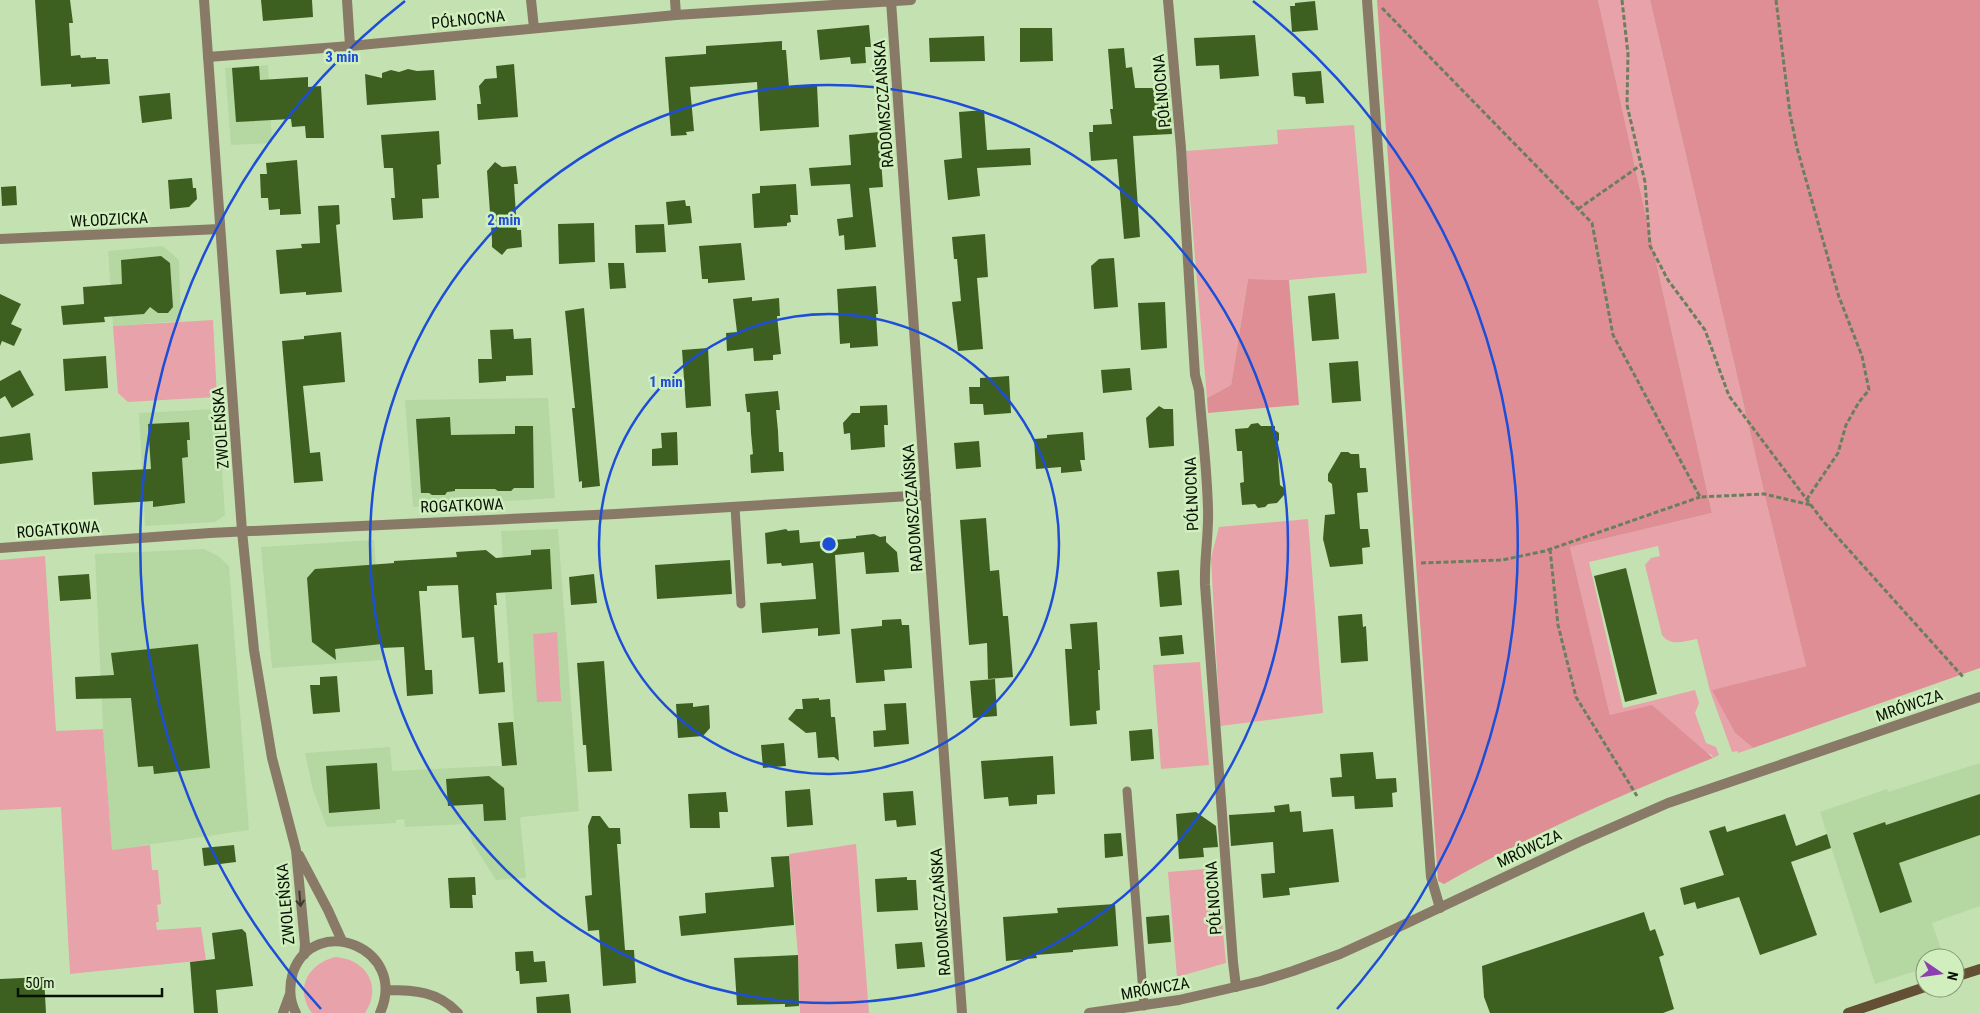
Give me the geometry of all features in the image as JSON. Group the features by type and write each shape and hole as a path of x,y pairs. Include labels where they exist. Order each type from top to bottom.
{"main road":[{"path":"1965,974 1980,969"},
{"path":"1848,1013 1915,990"}],"street":[{"name":"ZWOLEŃSKA","path":"204,0 242,531 257,670 272,758 296,850 305,944 304,955"},
{"path":"347,0 350,46"},
{"path":"531,0 534,28"},
{"path":"676,0 676,15"},
{"name":"PÓŁNOCNA","path":"208,57 350,46 786,4 910,0"},
{"name":"PÓŁNOCNA","path":"1168,0 1181,148 1195,375 1199,390 1208,498 1206,585 1236,987"},
{"path":"1367,0 1431,878 1440,908"},
{"name":"RADOMSZCZAŃSKA","path":"891,1 962,1013"},
{"name":"WŁODZICKA","path":"0,239 220,228"},
{"name":"ROGATKOWA","path":"0,548 242,531 926,495"},
{"name":"MRÓWCZA","path":"1089,1013 1144,1006 1236,987 1294,971 1340,954 1579,842 1668,803 1980,697"},
{"name":"ZWOLEŃSKA","path":"296,850 342,941"},
{"path":"283,1013 290,994 291,980 296,966 304,955 322,944 342,941 364,949 374,957 381,967 385,978 386,990 380,1013"},
{"path":"386,990 419,990 433,994 450,1004 458,1013"},
{"path":"290,994 296,1013"}],"lane":[{"path":"735,506 741,604"},
{"path":"1127,791 1144,1006"}],"path":[{"path":"1622,0 1628,54 1627,105 1645,182 1650,246 1668,280 1705,330 1729,396 1822,521 1964,678"},
{"path":"1776,0 1790,114 1797,148 1839,297 1862,356 1869,390 1859,402 1846,425 1838,453 1806,499"},
{"path":"1381,7 1592,223 1613,335 1700,497"},
{"path":"1578,209 1641,166"},
{"path":"1408,563 1502,560 1550,549 1700,497 1764,494 1811,505"},
{"path":"1550,549 1558,625 1576,696 1637,796"}],"shaded area":[{"path":"1377,0 1598,0 1712,513 1570,547 1610,715 1652,705 1713,758 1576,816 1444,884 1438,881"},
{"path":"1598,0 1650,0 1806,666 1713,690 1735,733 1753,748 1738,753 1737,751 1732,752 1710,691 1697,639 1674,642 1669,641 1662,635 1645,565 1651,558 1660,556 1658,546 1589,562 1623,708 1695,690 1699,703 1695,713 1706,743 1716,747 1719,755 1713,758 1712,755 1610,715 1570,547 1712,513"},
{"path":"1650,0 1980,0 1980,668 1753,748 1735,733 1712,690 1806,666"},
{"path":"268,65 272,143 231,145 225,68"},
{"path":"1354,125 1367,273 1289,280 1248,279 1231,385 1207,398 1186,151 1278,144 1277,130"},
{"path":"163,246 179,260 181,321 113,326 108,251"},
{"path":"1248,279 1289,280 1299,405 1208,413 1207,398 1231,385"},
{"path":"213,320 217,397 128,402 118,393 113,326"},
{"path":"548,398 555,498 413,507 405,400"},
{"path":"218,409 225,515 215,522 145,526 139,413"},
{"path":"1308,519 1323,713 1220,726 1211,558 1219,527"},
{"path":"558,529 579,811 520,818 526,878 496,880 472,842 468,824 405,827 404,819 396,820 396,823 327,827 313,790 305,753 390,747 392,771 517,765 501,531"},
{"path":"374,540 383,660 272,668 261,547"},
{"path":"204,549 218,556 229,566 249,830 112,850 103,729 95,554"},
{"path":"45,556 56,731 103,729 112,850 150,845 152,870 158,870 161,904 157,905 159,922 156,922 157,930 201,927 206,960 70,974 61,807 0,810 0,560"},
{"path":"557,632 561,701 537,702 533,634"},
{"path":"1200,662 1209,765 1161,769 1153,665"},
{"path":"1980,763 1980,906 1932,923 1941,948 1915,948 1915,971 1875,984 1820,812 1887,789 1888,792"},
{"path":"856,844 869,1013 800,1013 798,955 789,854"},
{"path":"1217,868 1226,963 1177,977 1168,872"},
{"path":"335,957 355,963 363,968 368,976 372,984 372,993 365,1013 312,1013 307,1004 304,987 311,971 317,965"}],"building":[{"path":"35,0 70,0 73,23 69,23 71,56 80,55 81,58 96,57 96,59 108,59 110,84 71,87 71,84 41,86"},
{"path":"261,0 312,0 313,17 263,21"},
{"path":"1315,1 1318,30 1292,32 1290,6 1295,6 1295,3"},
{"path":"869,25 871,47 865,47 866,63 851,64 850,57 820,60 817,30"},
{"path":"1020,28 1052,28 1053,61 1020,62"},
{"path":"1255,35 1259,76 1220,79 1219,65 1196,66 1194,38"},
{"path":"984,36 985,61 930,62 929,38"},
{"path":"782,41 782,50 786,50 789,87 817,85 819,127 760,131 757,82 690,87 694,131 686,132 687,135 671,136 665,57 706,54 706,46"},
{"path":"1124,48 1126,68 1132,67 1135,88 1169,88 1172,134 1133,136 1140,237 1124,239 1117,159 1091,161 1089,132 1093,132 1093,125 1112,124 1110,109 1113,109 1108,49"},
{"path":"514,64 518,117 478,120 477,104 481,104 479,86 485,79 497,78 496,66"},
{"path":"259,66 260,80 308,77 308,87 321,86 324,138 306,138 305,126 292,127 291,119 236,122 232,68"},
{"path":"408,69 417,71 434,70 436,100 367,105 365,74 382,78 382,73 391,70 399,72"},
{"path":"1321,71 1324,103 1306,104 1305,97 1294,96 1292,73"},
{"path":"170,93 172,119 142,123 139,96"},
{"path":"984,110 987,150 1030,148 1031,165 977,168 980,196 948,200 944,160 962,158 959,112"},
{"path":"439,131 441,164 437,165 439,198 422,199 423,218 393,220 391,198 395,198 393,168 384,168 381,135"},
{"path":"879,132 883,187 869,188 876,247 845,250 844,235 839,236 837,219 853,217 850,184 811,186 809,168 851,165 849,135"},
{"path":"297,160 301,214 280,215 280,209 269,210 268,198 261,198 260,174 267,174 266,163"},
{"path":"495,162 502,167 516,166 518,184 514,184 517,230 521,230 522,247 507,249 502,255 492,247 487,171"},
{"path":"192,178 193,188 196,188 197,199 189,207 170,209 168,180"},
{"path":"796,184 798,215 790,215 791,222 787,223 787,226 754,228 752,194 760,193 760,186"},
{"path":"16,186 17,205 2,206 1,187"},
{"path":"685,200 686,206 690,206 692,223 668,225 666,202"},
{"path":"339,205 340,224 336,225 342,292 306,295 306,292 280,294 276,250 302,248 301,244 320,243 318,206"},
{"path":"594,223 595,262 559,264 558,224"},
{"path":"664,224 666,252 636,253 635,225"},
{"path":"985,234 988,277 977,278 983,349 958,351 952,302 961,301 957,259 954,259 952,237"},
{"path":"741,243 745,280 708,283 708,279 702,279 699,246"},
{"path":"161,256 170,263 173,307 168,313 158,313 150,307 144,314 104,317 105,322 63,325 61,306 84,304 83,287 122,284 121,260"},
{"path":"1114,258 1118,307 1094,309 1091,266 1099,259"},
{"path":"608,263 624,263 626,288 610,289"},
{"path":"876,286 878,346 850,348 850,343 840,344 837,289"},
{"path":"1335,293 1339,339 1312,341 1308,296"},
{"path":"0,294 21,304 11,324 22,329 14,346 2,341 0,346"},
{"path":"752,297 752,301 779,298 780,316 777,316 781,354 773,355 773,360 754,361 753,348 727,351 726,333 737,332 733,299"},
{"path":"1165,302 1167,348 1141,350 1138,303"},
{"path":"584,308 600,486 582,488 582,481 579,482 572,408 575,408 565,311"},
{"path":"513,329 514,339 531,338 533,375 506,376 506,381 479,383 478,359 492,359 490,330"},
{"path":"341,332 345,382 303,386 310,453 320,452 323,481 294,483 282,341 304,339 304,336"},
{"path":"708,348 711,406 686,408 682,350"},
{"path":"106,356 108,388 65,391 63,359"},
{"path":"1358,361 1361,401 1332,403 1329,363"},
{"path":"1130,368 1132,390 1103,393 1101,370"},
{"path":"20,370 34,395 12,408 5,396 0,399 0,381"},
{"path":"1009,376 1011,413 984,415 983,404 970,404 969,387 980,387 980,378"},
{"path":"778,391 780,410 776,410 779,452 783,452 784,471 751,473 750,455 753,454 750,412 747,412 745,394"},
{"path":"887,405 888,425 884,425 885,447 851,450 850,433 844,434 843,423 852,413 860,413 860,406"},
{"path":"1159,406 1164,409 1173,409 1174,446 1149,448 1146,418"},
{"path":"450,417 451,435 515,434 515,426 533,426 534,488 514,488 511,491 455,489 455,491 447,492 445,495 421,493 416,419"},
{"path":"189,422 190,440 187,440 188,457 182,458 185,503 153,507 153,501 94,505 92,472 151,469 148,424"},
{"path":"1258,423 1261,426 1275,426 1275,430 1279,433 1277,443 1280,485 1284,488 1284,495 1277,503 1258,508 1255,504 1242,505 1240,483 1244,482 1242,451 1237,451 1235,429 1248,428 1251,424"},
{"path":"677,432 678,465 652,466 652,449 662,448 661,433"},
{"path":"1083,432 1085,460 1080,460 1082,471 1061,473 1061,467 1036,469 1034,439 1047,438 1047,435"},
{"path":"30,433 33,460 0,464 0,437"},
{"path":"979,441 981,467 956,469 954,443"},
{"path":"1341,452 1359,454 1360,468 1366,468 1368,492 1357,493 1360,529 1368,529 1370,547 1362,548 1363,564 1330,567 1323,539 1325,515 1335,514 1332,484 1328,481 1328,474"},
{"path":"986,518 990,571 999,570 1003,616 1008,616 1013,677 988,679 987,643 969,645 960,520"},
{"path":"786,529 788,531 799,530 800,543 856,538 856,536 874,534 880,537 886,536 886,542 897,552 899,572 866,574 864,552 835,555 840,634 818,636 818,628 762,633 760,603 816,599 813,563 782,566 781,563 767,564 765,533"},
{"path":"550,549 552,589 496,593 497,605 494,605 498,663 503,662 505,692 479,694 474,637 462,638 458,585 427,586 427,591 419,591 425,670 432,670 433,694 407,696 404,647 382,648 382,644 335,649 336,660 312,642 307,578 315,569 457,557 456,552 486,550 496,558 531,555 531,550"},
{"path":"730,560 732,594 657,599 655,565"},
{"path":"1626,568 1657,694 1625,702 1594,576"},
{"path":"1179,570 1182,605 1160,607 1157,572"},
{"path":"89,574 91,599 60,601 58,576"},
{"path":"594,574 597,603 571,605 569,577"},
{"path":"1362,614 1363,627 1366,626 1368,661 1341,663 1338,616"},
{"path":"901,619 902,625 909,625 912,668 884,670 885,681 856,683 851,629 882,626 882,620"},
{"path":"1097,622 1100,710 1096,711 1097,724 1070,726 1065,649 1072,649 1070,624"},
{"path":"1182,635 1184,654 1161,656 1159,637"},
{"path":"198,644 210,768 154,774 153,766 138,767 131,698 76,699 75,677 114,675 111,653"},
{"path":"604,661 612,771 588,772 586,745 583,745 577,663"},
{"path":"337,676 340,712 313,714 310,685 320,685 320,677"},
{"path":"995,679 997,716 973,718 970,681"},
{"path":"819,698 819,700 830,699 831,717 835,717 839,761 834,757 818,758 816,732 806,733 788,719 796,709 803,709 802,699"},
{"path":"693,703 693,707 709,705 710,728 703,736 678,738 676,704"},
{"path":"906,703 909,744 874,747 873,731 886,730 884,704"},
{"path":"513,722 517,765 502,766 498,723"},
{"path":"1152,729 1154,759 1131,761 1129,731"},
{"path":"784,743 786,766 763,768 761,745"},
{"path":"1373,752 1376,779 1396,778 1397,792 1392,793 1393,807 1355,809 1354,796 1332,797 1330,778 1342,777 1340,754"},
{"path":"1053,756 1055,794 1037,795 1037,804 1009,806 1008,797 984,799 981,761"},
{"path":"377,763 380,809 329,813 326,766"},
{"path":"489,776 504,788 506,820 484,821 483,804 448,806 446,779"},
{"path":"810,789 813,825 787,827 785,791"},
{"path":"913,791 916,825 897,827 896,820 885,821 883,793"},
{"path":"726,792 728,812 719,812 720,828 690,828 688,794"},
{"path":"1980,794 1980,835 1899,863 1912,902 1880,913 1853,833 1885,822 1886,825"},
{"path":"1289,804 1290,812 1301,811 1303,832 1333,829 1339,882 1289,888 1290,895 1263,898 1261,874 1275,873 1273,842 1231,846 1229,815 1275,812 1274,806"},
{"path":"1196,812 1216,826 1218,847 1203,848 1204,857 1179,859 1176,814"},
{"path":"1785,814 1796,846 1827,834 1831,848 1791,862 1817,935 1760,955 1739,897 1697,909 1695,902 1684,905 1680,888 1724,875 1709,831 1725,826 1727,832"},
{"path":"592,816 600,816 609,828 620,828 621,844 617,844 625,950 634,950 636,983 603,986 599,930 588,931 585,896 592,895 588,826"},
{"path":"1121,833 1123,856 1105,858 1104,834"},
{"path":"234,845 236,862 204,866 202,848"},
{"path":"789,856 794,925 681,936 679,916 706,913 705,893 774,887 771,857"},
{"path":"475,877 476,895 472,895 473,908 450,908 448,878"},
{"path":"907,877 907,880 916,880 918,910 877,912 875,879"},
{"path":"1115,904 1118,946 1073,950 1073,952 1036,955 1037,958 1006,961 1003,917 1058,913 1057,908"},
{"path":"1644,912 1650,931 1655,929 1664,955 1659,957 1674,1009 1663,1013 1490,1013 1484,997 1482,966"},
{"path":"1169,915 1171,942 1148,944 1146,917"},
{"path":"242,929 246,933 253,986 216,990 218,1013 194,1013 190,962 215,959 212,933"},
{"path":"922,942 925,967 897,969 895,944"},
{"path":"533,951 534,962 545,961 547,982 520,984 519,971 516,971 515,952"},
{"path":"798,955 799,1006 785,1007 785,1004 737,1005 734,958"},
{"path":"44,977 46,1013 0,1013 0,979"},
{"path":"569,994 571,1013 537,1013 536,997"}]}
